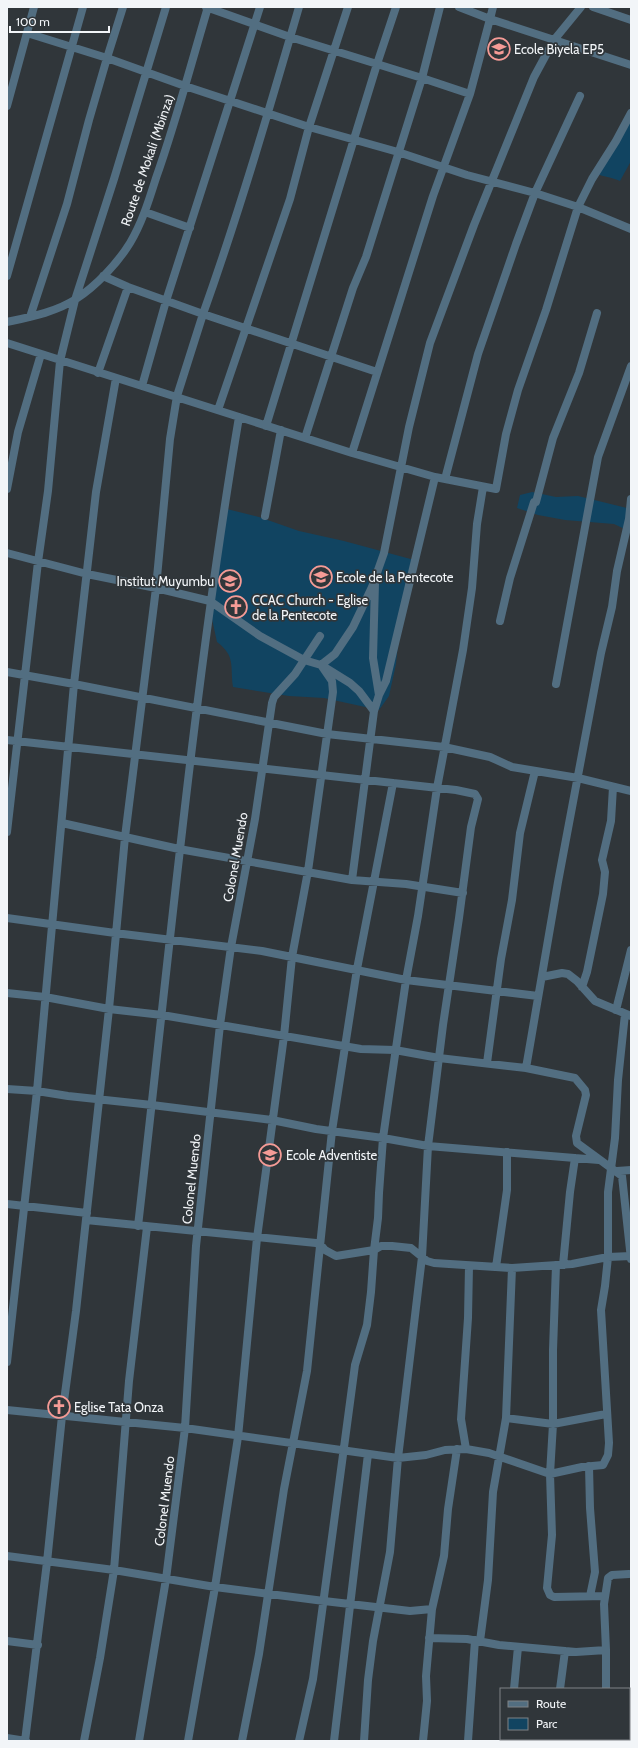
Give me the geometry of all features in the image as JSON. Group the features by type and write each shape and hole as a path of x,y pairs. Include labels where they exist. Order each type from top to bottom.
{"street":[{"path":"7,106 34,7"},
{"path":"7,276 10,259 83,7"},
{"path":"30,317 68,204 106,58 123,7"},
{"path":"7,832 38,562 48,491 60,361 75,300 114,179 166,7"},
{"path":"207,7 275,30 290,37 470,94"},
{"name":"Route de Mokali (Mbinza)","path":"7,322 56,309 75,300 103,276 131,242 145,212 167,149 207,7"},
{"path":"142,386 166,301 260,7"},
{"path":"7,1738 26,1741 38,1645 62,1416 76,1311 109,1009 115,934 134,754 156,588 170,439 177,396 203,314 228,245 299,7"},
{"path":"218,410 290,199 309,127 348,7"},
{"path":"266,426 377,64 396,7"},
{"path":"305,438 353,288 366,257 422,78 440,7"},
{"path":"458,7 490,19 631,65"},
{"path":"352,453 443,166 470,94 493,7"},
{"path":"321,665 335,654 353,628 384,553 409,427 430,343 446,297 491,182 534,77 554,40 581,7"},
{"path":"593,7 631,20"},
{"path":"27,33 106,58 309,127 398,152 466,175 535,193 578,207 631,229"},
{"path":"445,479 478,354 516,244 535,193 580,96"},
{"path":"7,342 60,361 177,396 352,453 435,477 496,489 506,434 518,390 546,310 578,207 592,179 616,141 631,113"},
{"path":"145,212 190,228"},
{"path":"103,276 128,287 203,314 331,358 377,372"},
{"path":"98,373 128,287"},
{"path":"500,621 510,578 554,438 579,373 597,313"},
{"path":"7,489 18,432 41,354"},
{"path":"556,684 598,457 631,366"},
{"path":"7,1362 37,1091 74,684 88,574 96,492 116,378"},
{"path":"138,1226 179,849 210,601 238,417"},
{"path":"265,516 281,430"},
{"path":"352,880 374,711 379,695 386,681 435,477"},
{"path":"299,1741 313,1679 355,1365 367,1325 378,1218 383,1138 406,980 437,788 463,650 472,588 477,524 483,487"},
{"path":"526,1068 600,653 612,607 617,571 629,519 631,499"},
{"path":"7,553 88,574 210,601 260,636 304,660 321,665 350,683 359,691 374,711"},
{"path":"376,575 373,658 379,695"},
{"name":"Colonel Muendo","path":"139,1741 166,1580 185,1428 198,1232 220,1025 231,947 274,697 295,674 320,636"},
{"path":"188,1741 215,1587 238,1437 257,1238 284,1036 292,957 308,871 322,776 333,685 332,681 321,665"},
{"path":"7,672 327,734 444,747 490,757 512,768 578,778 631,791"},
{"path":"7,740 437,788 475,794 478,799 471,827 428,1146 422,1257 398,1458 390,1552 379,1608 368,1680 364,1741"},
{"path":"487,1063 498,991 501,959 512,900 520,834 535,771"},
{"path":"242,1741 269,1593 284,1489 307,1371 332,1131 357,969 393,783"},
{"path":"582,987 587,972 603,894 605,872 602,860 611,821 613,787"},
{"path":"62,823 179,849 352,880 422,886 463,893"},
{"path":"7,918 115,934 231,947 357,969 406,980 538,996"},
{"path":"616,1010 631,950"},
{"path":"7,1410 185,1428 238,1437 398,1458 426,1456 445,1450 478,1450 550,1474 588,1466 603,1465 608,1455 601,1310 608,1257 608,1192 614,1169 618,1080 628,1015 595,1001 568,974 562,973 542,977"},
{"path":"7,993 45,997 109,1009 162,1015 346,1047 396,1050 439,1058 526,1068 575,1078 585,1090 586,1095 576,1136 577,1143 622,1176 631,1259"},
{"path":"7,1088 272,1120 428,1146 600,1160"},
{"path":"496,1267 508,1190 507,1152"},
{"path":"574,1158 560,1265 552,1357 553,1424 550,1474 552,1534 547,1588 550,1595 554,1597 605,1596"},
{"path":"614,1169 631,1170"},
{"path":"7,1204 86,1216 138,1226 320,1244 325,1250 336,1256 374,1250 381,1246 408,1247 434,1263 512,1268 560,1265 608,1257 630,1256"},
{"path":"84,1741 100,1658 114,1570 126,1422 147,1227"},
{"path":"466,1449 461,1419 468,1318 469,1266"},
{"path":"468,1741 477,1640 488,1580 493,1492 506,1418 512,1268"},
{"path":"506,1418 553,1424 606,1414"},
{"path":"423,1741 427,1701 426,1676 432,1609 444,1556 448,1509 457,1449"},
{"path":"334,1741 368,1454"},
{"path":"588,1466 595,1572 590,1596"},
{"path":"7,1556 114,1570 166,1580 215,1587 351,1603 379,1608 410,1611 432,1609"},
{"path":"606,1688 605,1596 610,1576 630,1574"},
{"path":"429,1638 477,1640 499,1645 565,1651 587,1652 606,1650"},
{"path":"7,1641 38,1645"},
{"path":"514,1688 518,1647"},
{"path":"560,1688 565,1651"}],"green space":[{"path":"631,107 631,161 620,181 595,173"},
{"path":"532,492 556,497 578,496 631,509 631,532 614,524 565,520 538,515 517,508 520,495"},
{"path":"227,509 259,517 299,531 344,541 418,561 399,634 396,664 389,696 379,710 324,698 289,696 233,687 230,657 223,647 217,642 212,619"}],"place":[{"name":"Ecole Biyela EP5","path":"499,49"},
{"name":"Ecole de la Pentecote","path":"321,577"},
{"name":"Institut Muyumbu","path":"230,581"},
{"name":"CCAC Church - Eglise de la Pentecote","path":"236,607"},
{"name":"Ecole Adventiste","path":"270,1155"},
{"name":"Eglise Tata Onza","path":"59,1407"}]}
